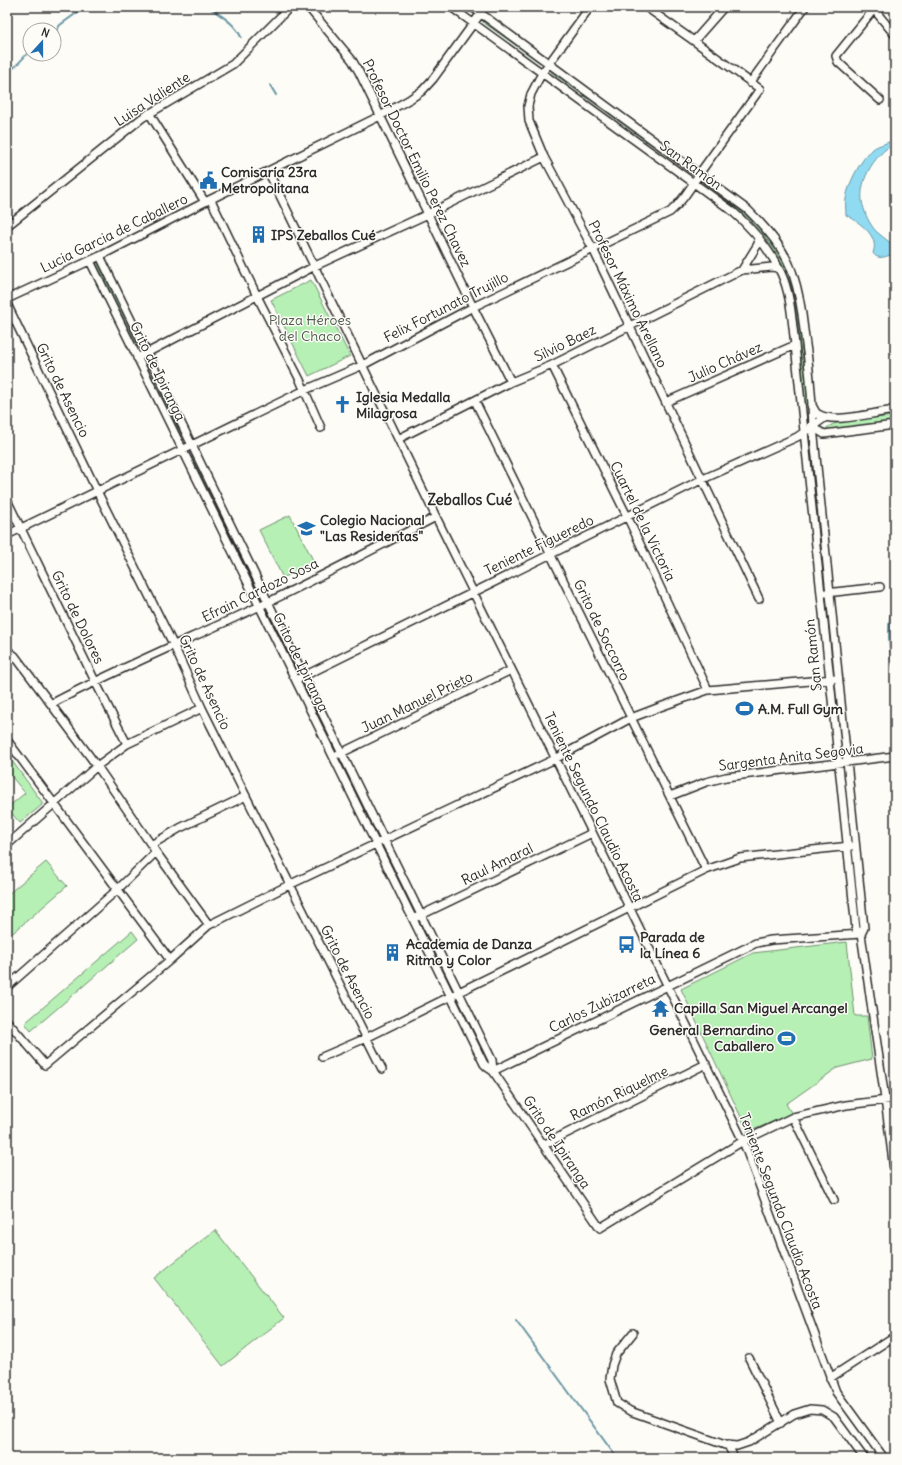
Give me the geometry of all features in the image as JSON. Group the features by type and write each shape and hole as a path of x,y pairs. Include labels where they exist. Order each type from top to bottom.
{"street":[{"name":"Luisa Valiente","path":"7,226 135,122 233,64 290,7"},
{"name":"Profesor Doctor Emilio Perez Chavez","path":"308,7 352,60 473,308 511,382"},
{"name":"San Ramón","path":"451,7 731,210 759,237 778,268 790,307 795,345 802,419 802,435 846,846 856,929 861,934"},
{"name":"San Ramón","path":"472,7 748,210 764,227 780,248 793,273 802,309 812,406 864,928 861,934 895,1178"},
{"name":"Profesor Máximo Arellano","path":"590,7 542,73 531,94 528,106 529,121 544,156 593,249 760,598"},
{"path":"646,7 750,83 805,7"},
{"path":"694,41 724,7"},
{"path":"880,100 838,62 836,56 873,8 895,35"},
{"name":"Lucia Garcia de Caballero","path":"7,300 90,261 380,116 422,91 433,79 480,13"},
{"name":"Felix Fortunato Trujillo","path":"7,535 305,390 363,365 473,308 670,212 676,207 694,183 760,90 750,83"},
{"path":"149,113 208,201 305,390 321,428"},
{"path":"137,358 315,266 428,214 544,156"},
{"name":"Teniente Segundo Claudio Acosta","path":"268,171 436,517 630,908 743,1141 836,1392 884,1458"},
{"path":"742,270 758,244 759,237"},
{"name":"Grito de Ipiranga","path":"100,256 492,1060 493,1071"},
{"name":"Grito de Ipiranga","path":"90,261 484,1064 487,1068 493,1071 600,1228 743,1141"},
{"name":"Silvio Baez","path":"398,439 511,382 552,365 742,270 772,267 778,268"},
{"name":"Grito de Asencio","path":"7,304 174,646 202,708 382,1069"},
{"name":"Julio Chávez","path":"666,402 795,345"},
{"name":"Cuartel de la Victoria","path":"552,365 627,516 708,690"},
{"name":"Grito de Soccorro","path":"475,401 706,870"},
{"path":"812,406 817,414 826,417 841,418 889,411 895,408"},
{"name":"Teniente Figueredo","path":"295,680 703,479 802,435 826,417"},
{"path":"802,419 824,434"},
{"name":"Teniente Figueredo","path":"802,435 814,436 895,425"},
{"name":"Grito de Dolores","path":"7,500 127,744"},
{"name":"Efrain Cardozo Sosa","path":"51,704 95,681 268,602 436,517"},
{"path":"820,593 880,587"},
{"path":"7,650 15,656 97,766 156,852 209,925"},
{"name":"Juan Manuel Prieto","path":"333,757 511,670"},
{"path":"7,1021 45,1065 170,960 209,925 375,843 555,759 631,718 708,690 839,679"},
{"path":"7,845 97,766 127,744 202,708"},
{"path":"7,740 170,960"},
{"name":"Sargenta Anita Segovia","path":"670,796 706,782 726,777 895,756"},
{"path":"151,844 180,828 246,796"},
{"name":"Raul Amaral","path":"413,918 592,833"},
{"path":"322,1057 366,1038 706,870 740,858 856,845"},
{"path":"7,987 117,890 156,852"},
{"name":"Carlos Zubizarreta","path":"493,1071 756,943 772,940 861,934"},
{"name":"Ramón Riquelme","path":"544,1145 706,1064"},
{"path":"743,1141 793,1117 846,1105 885,1099 895,1099"},
{"path":"793,1117 834,1200"},
{"path":"633,1332 616,1354 612,1365 610,1379 617,1403 630,1411 728,1445 737,1446 749,1442 794,1414 810,1409 822,1410 834,1417 864,1458"},
{"path":"830,1378 895,1336"},
{"path":"749,1358 781,1423"},
{"path":"728,1445 734,1458"}],"green space":[{"path":"483,22 540,62 540,63"},
{"path":"551,72 691,172 691,173"},
{"path":"704,182 736,207 764,233 785,264 798,304 807,387 807,407 805,407 794,298 785,270 779,257 753,223 703,183"},
{"path":"96,263 98,264 138,347 136,347"},
{"name":"Plaza Héroes del Chaco","path":"311,280 350,356 309,376 271,300"},
{"path":"144,360 184,439 183,440 143,362"},
{"path":"895,415 895,422 825,430 837,423"},
{"path":"811,444 826,586 825,587 809,445"},
{"path":"190,457 193,457 259,592 258,593"},
{"path":"290,515 314,562 283,578 259,530"},
{"path":"824,596 827,598 835,671 833,674 831,674"},
{"path":"265,607 297,669 296,670 264,608"},
{"path":"302,680 334,745 333,746 300,681"},
{"path":"834,685 836,686 842,757"},
{"path":"7,754 42,802 42,805 20,823 7,808 25,793 7,771"},
{"path":"339,760 341,760 375,832 374,832"},
{"path":"383,847 414,910 412,909 382,849"},
{"path":"46,862 67,886 7,938 7,895"},
{"path":"420,923 452,986 451,987 419,924"},
{"path":"132,931 138,939 31,1031 25,1023"},
{"name":"General Bernardino Caballero","path":"847,942 855,1016 867,1016 872,1059 837,1068 786,1104 792,1114 748,1132 681,989 753,953"},
{"path":"459,1002 489,1060 488,1062 458,1004"},
{"path":"215,1230 284,1318 223,1366 154,1278"}],"water":[{"path":"895,138 895,143 880,155 868,171 862,190 864,209 870,222 876,231 895,247 895,258 890,255 877,257 873,253 874,241 871,235 857,222 846,215 847,193 852,179 868,153 875,147 890,142"},
{"path":"895,599 895,678 889,649 889,628 890,617"}],"waterway":[{"path":"62,24 85,7"},
{"path":"209,7 231,24 241,37"},
{"path":"7,74 22,59"},
{"path":"270,85 276,95"},
{"path":"7,213 11,216"},
{"path":"516,1320 617,1458"}],"place":[{"name":"Comisaría 23ra Metropolitana","path":"208,180"},
{"name":"IPS Zeballos Cué","path":"258,235"},
{"name":"Iglesia Medalla Milagrosa","path":"343,405"},
{"name":"Colegio Nacional \"Las Residentas\"","path":"307,528"},
{"name":"A.M. Full Gym","path":"745,709"},
{"name":"Parada de la Línea 6","path":"627,945"},
{"name":"Academia de Danza Ritmo y Color","path":"393,952"},
{"name":"Capilla San Miguel Arcangel","path":"661,1008"},
{"name":"General Bernardino Caballero","path":"787,1038"}],"district":[{"name":"Zeballos Cué","path":"470,500"}]}
